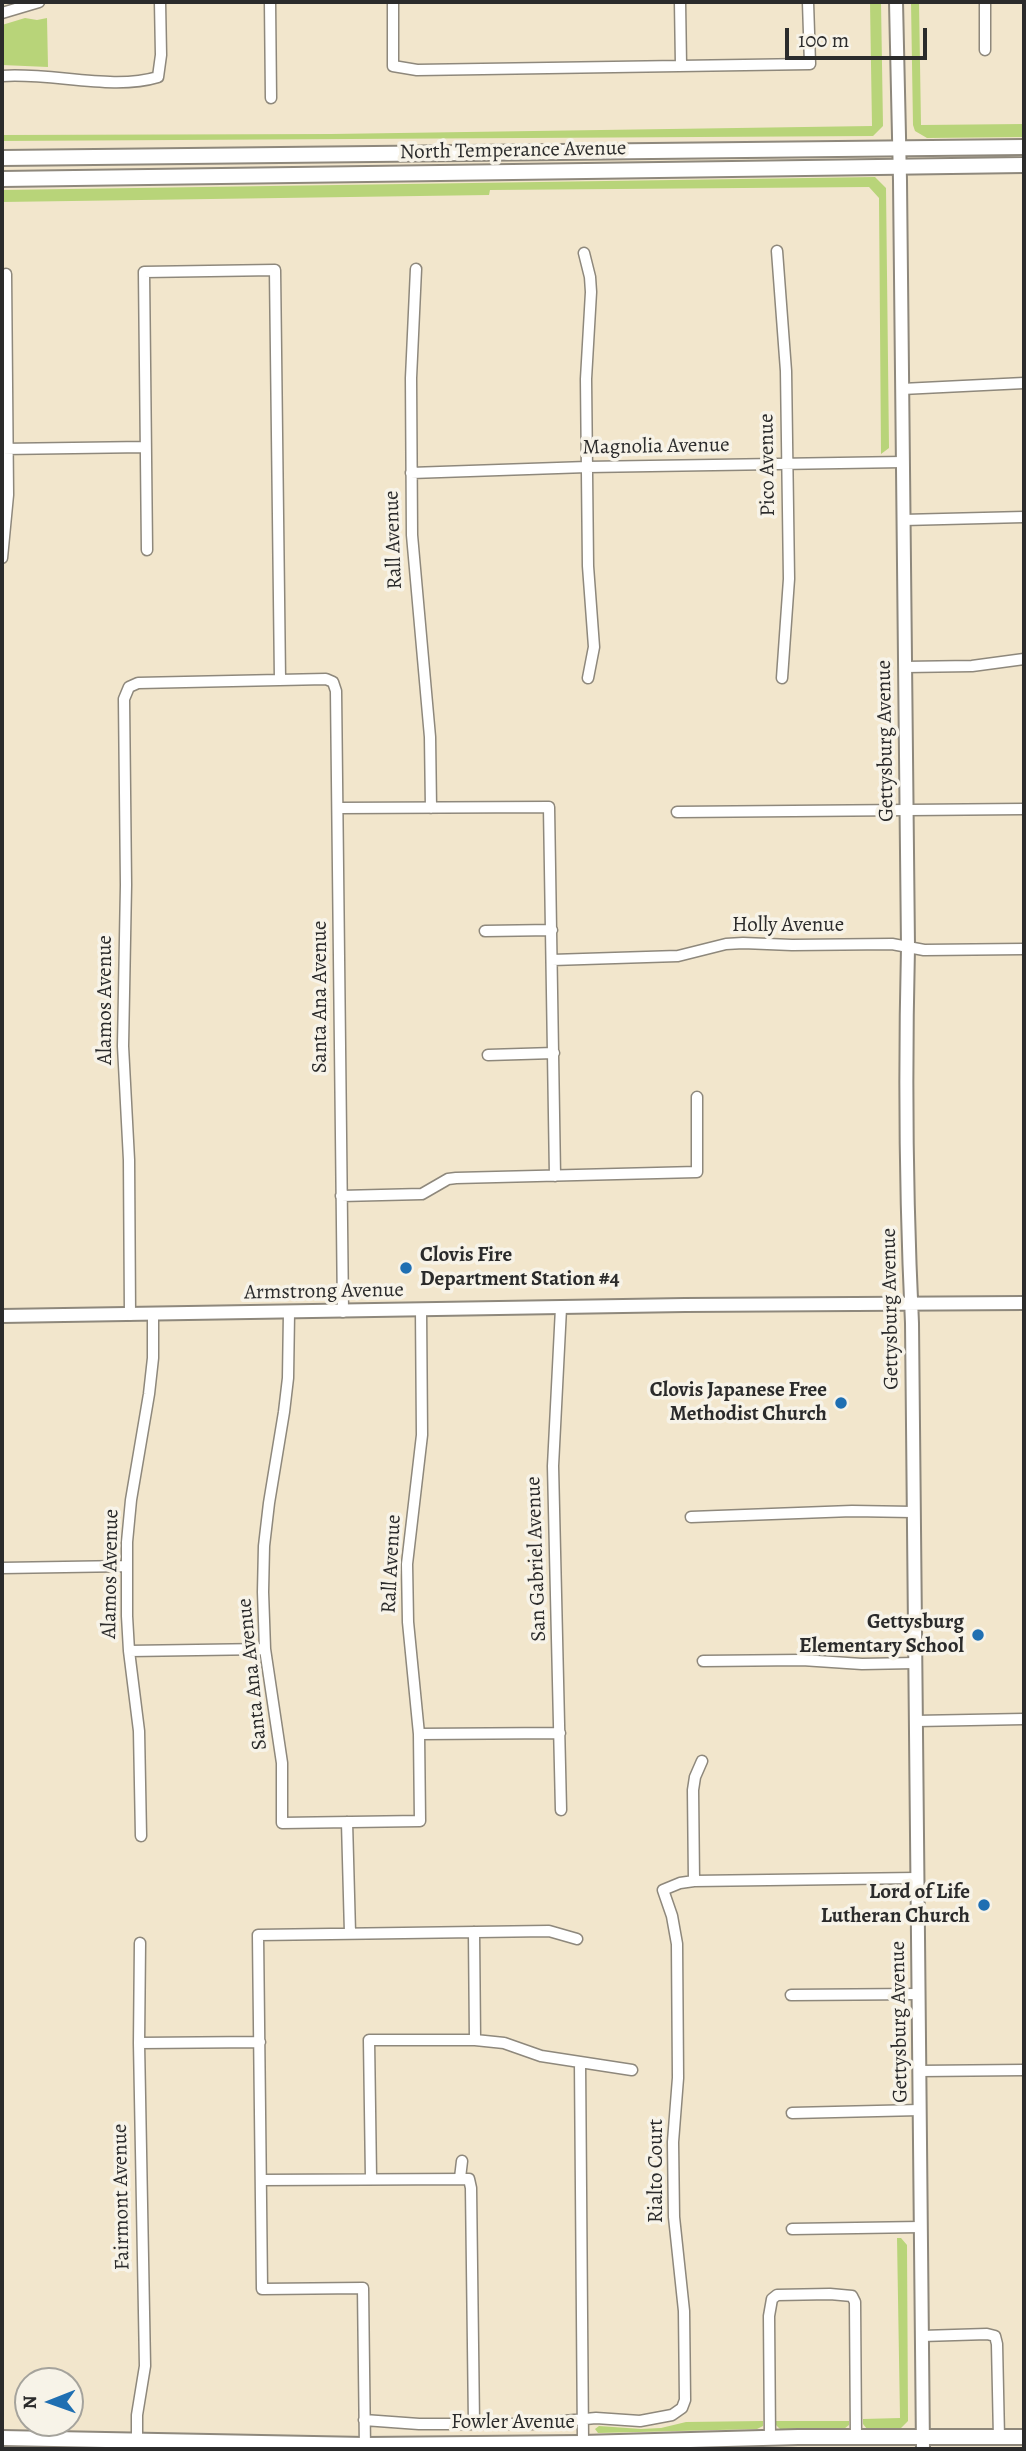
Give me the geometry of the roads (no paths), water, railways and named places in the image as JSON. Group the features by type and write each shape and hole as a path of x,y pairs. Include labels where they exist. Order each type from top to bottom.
{"main road":[{"name":"North Temperance Avenue","path":"2,158 1024,147"},
{"name":"North Temperance Avenue","path":"2,179 1024,165"},
{"name":"Fowler Avenue","path":"2,2438 53,2444 540,2447 583,2443 770,2439 856,2439 923,2444 1024,2437"}],"street":[{"path":"2,13 39,2"},
{"path":"2,76 144,82 158,77 161,55 160,2"},
{"path":"270,2 271,98"},
{"path":"393,2 393,66 417,71 810,64 808,2"},
{"path":"680,2 681,65"},
{"name":"Gettysburg Avenue","path":"896,2 900,167 908,947 906,1035 923,2444"},
{"path":"985,2 985,50"},
{"name":"Pico Avenue","path":"777,251 786,371 788,464 789,579 782,678"},
{"path":"584,253 591,292 586,368 588,566 594,647 588,678"},
{"name":"Rall Avenue","path":"416,269 411,378 412,535 429,737 431,808"},
{"path":"147,550 144,272 275,270 280,680"},
{"path":"2,558 8,495 5,449 6,274"},
{"path":"902,389 1024,383"},
{"path":"5,449 145,447"},
{"name":"Magnolia Avenue","path":"411,473 903,462"},
{"path":"903,520 1024,517"},
{"path":"905,667 972,666 1024,659"},
{"name":"Santa Ana Avenue","path":"280,680 326,679 333,682 336,691 343,1312"},
{"name":"Alamos Avenue","path":"130,1315 129,1160 123,1046 126,886 124,699 129,687 138,682 280,680"},
{"path":"339,808 550,807 555,1176"},
{"path":"677,812 1024,809"},
{"path":"485,932 552,930"},
{"name":"Holly Avenue","path":"552,960 678,956 726,944 743,943 892,944 924,950 1024,949"},
{"path":"488,1055 554,1053"},
{"path":"341,1196 422,1194 447,1179 456,1178 697,1172 696,1097"},
{"name":"Armstrong Avenue","path":"2,1316 1024,1303"},
{"name":"San Gabriel Avenue","path":"561,1308 554,1466 561,1810"},
{"name":"Rall Avenue","path":"347,1822 420,1821 419,1734 408,1622 407,1564 422,1435 421,1309"},
{"name":"Santa Ana Avenue","path":"289,1313 285,1412 264,1546 263,1592 265,1649 282,1763 282,1823 347,1822"},
{"name":"Alamos Avenue","path":"141,1836 139,1731 129,1651 127,1566 131,1500 150,1382 153,1315"},
{"path":"691,1517 852,1511 913,1512"},
{"path":"2,1568 127,1566"},
{"path":"129,1651 265,1649"},
{"path":"703,1661 915,1663"},
{"path":"916,1721 1024,1719"},
{"path":"419,1734 560,1733"},
{"path":"702,1761 693,1790 694,1881 917,1878"},
{"path":"347,1822 349,1933"},
{"name":"Rialto Court","path":"640,2421 672,2415 682,2409 685,2400 684,2311 674,2217 673,2142 678,2078 677,1944 672,1916 663,1890 694,1881"},
{"path":"365,2447 363,2288 262,2289 258,1935 549,1931 577,1939"},
{"path":"474,1933 475,2040"},
{"name":"Fairmont Avenue","path":"137,2445 138,2408 145,2366 139,2043 140,1943"},
{"path":"791,1995 919,1994"},
{"path":"371,2178 369,2040 475,2040 504,2043 541,2056 632,2070"},
{"path":"139,2043 260,2042"},
{"path":"580,2062 583,2443"},
{"path":"919,2071 1024,2070"},
{"path":"792,2113 920,2110"},
{"path":"462,2161 464,2178 471,2188 474,2424"},
{"path":"261,2180 464,2178"},
{"path":"792,2229 922,2227"},
{"path":"770,2439 769,2316 772,2299 777,2295 830,2294 852,2296 855,2302 856,2439"},
{"path":"922,2336 995,2336 999,2438"},
{"name":"Fowler Avenue","path":"365,2420 419,2424 531,2424 583,2418 640,2421"}],"place":[{"name":"Clovis Fire Department Station #4","path":"406,1268"},
{"name":"Clovis Japanese Free Methodist Church","path":"841,1403"},
{"name":"Gettysburg Elementary School","path":"978,1635"},
{"name":"Lord of Life Lutheran Church","path":"984,1905"}]}
